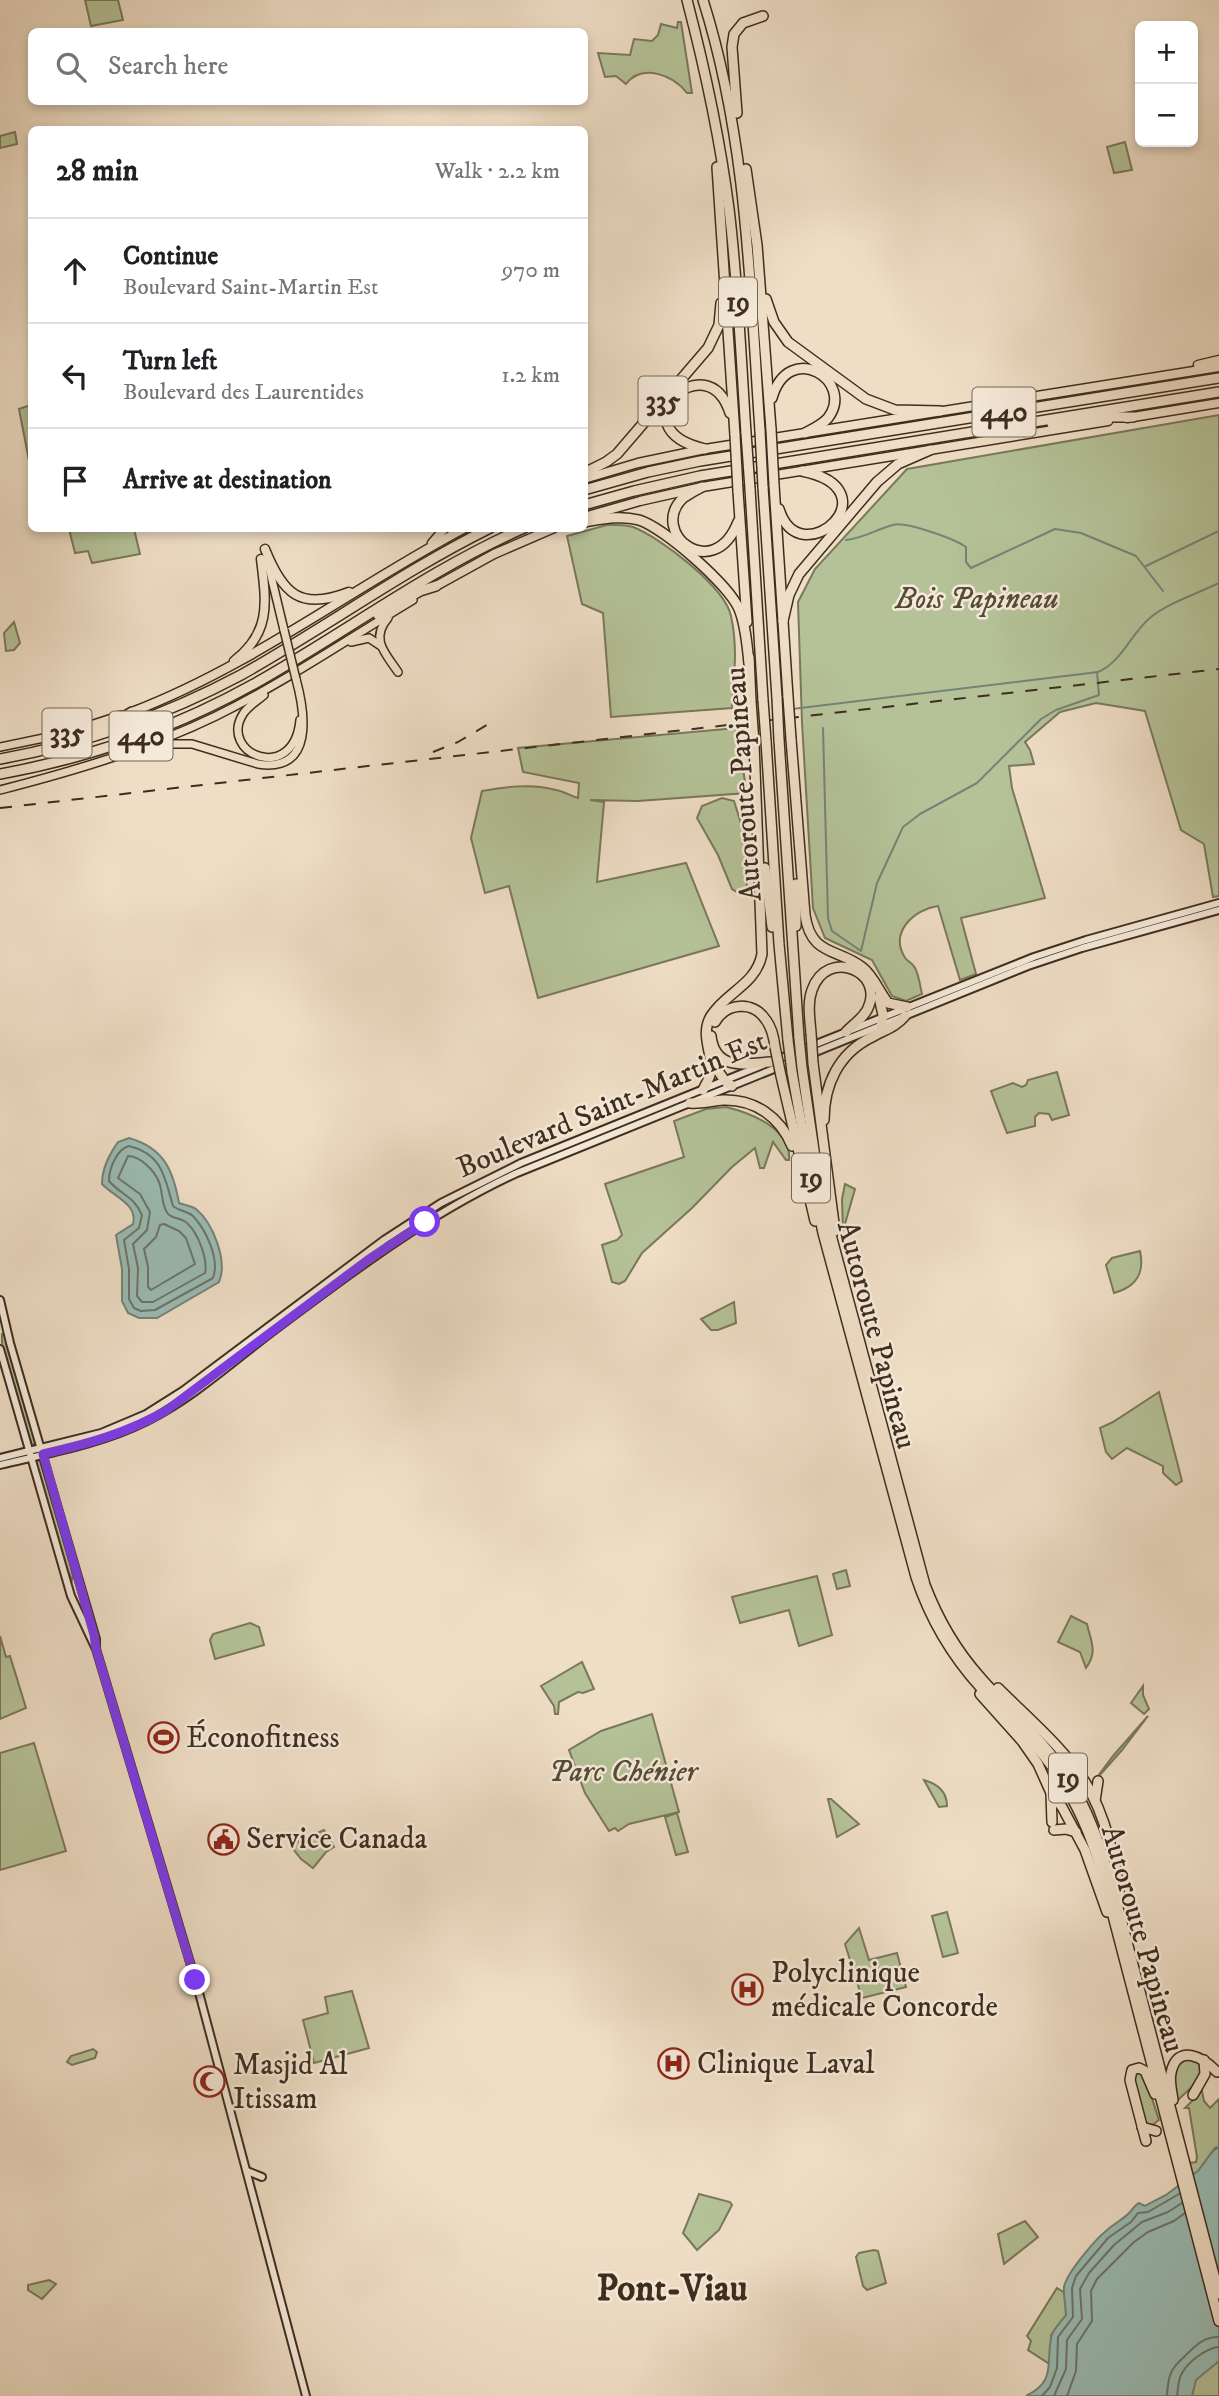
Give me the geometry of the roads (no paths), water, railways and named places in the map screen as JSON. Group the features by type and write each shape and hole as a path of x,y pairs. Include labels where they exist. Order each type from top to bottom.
{"highway":[{"name":"Autoroute Papineau","path":"687,0 710,99 732,231 787,1036 815,1196 916,1577 934,1621 960,1658 1044,1746 1077,1794 1100,1846 1165,2114 1219,2294"},
{"name":"Autoroute Papineau","path":"703,0 729,102 740,172 760,430 799,1038 817,1169 838,1265 921,1572 938,1615 960,1658"},
{"path":"737,113 733,39 743,23 763,16"},
{"path":"713,31 729,76 769,312 778,329 791,344 873,404 900,411 940,411"},
{"name":"335","path":"588,471 606,463 617,454 708,348 720,321 724,266 710,99"},
{"path":"757,245 804,911 809,931 825,950 863,968 889,1004 906,1012 898,1024 854,1048 836,1069 825,1099 824,1153"},
{"path":"703,1090 711,1074 706,1036 710,1018 752,978 762,957 759,818 724,266"},
{"path":"1169,374 1219,360"},
{"path":"588,478 638,463 705,449 1219,367"},
{"path":"769,406 777,383 788,373 804,368 822,374 833,390 833,409 825,421 805,433"},
{"name":"440","path":"588,489 708,460 1219,378"},
{"path":"705,449 682,442 670,431 667,411 677,392 694,386 712,389 724,400 734,421"},
{"name":"440","path":"588,505 692,478 1219,392"},
{"path":"588,518 640,500 702,487 1219,403"},
{"path":"1005,427 1133,417"},
{"path":"783,621 789,595 800,572 879,480 898,464 930,450"},
{"path":"775,501 785,521 799,532 819,533 835,523 842,505 838,489 825,476 802,471"},
{"path":"702,487 683,499 675,514 675,531 685,546 701,552 719,548 731,537 740,517"},
{"path":"588,519 620,517 645,522 662,532 718,580 732,595 740,611 749,663"},
{"path":"428,548 442,532"},
{"name":"335","path":"132,712 220,673 258,652 458,532"},
{"name":"440","path":"0,759 106,733 194,698 261,663 421,565 483,532"},
{"name":"440","path":"0,774 96,751 178,721 256,683 453,563 516,532"},
{"name":"335","path":"436,586 487,558 545,532"},
{"path":"265,549 280,582 304,598 329,599 368,584"},
{"path":"220,673 248,649 261,627 265,599 261,559"},
{"path":"350,626 375,616 420,591 436,586"},
{"path":"0,759 108,725 132,712"},
{"path":"794,794 797,912 794,966"},
{"path":"759,818 787,1036"},
{"path":"838,1265 813,1063 809,1005 814,986 826,971 841,967 860,974 868,983 871,995 866,1013 846,1032"},
{"path":"876,986 882,1021"},
{"path":"770,1062 737,1065 723,1059 712,1043 714,1024 719,1015 727,1009 750,1007 766,1021 775,1047 817,1229 836,1282"},
{"path":"711,1060 729,1083"},
{"path":"690,1103 732,1100 760,1108 783,1128 800,1164"},
{"path":"960,1658 1050,1740 1078,1772 1095,1801 1119,1887 1120,1930"},
{"path":"960,1658 985,1702 1028,1749 1087,1853 1105,1908 1120,1930"},
{"path":"1078,1772 1096,1778 1095,1801"},
{"path":"1051,1793 1053,1826 1076,1832"},
{"name":"Autoroute Papineau","path":"1120,1930 1175,2126 1182,2168 1219,2321"},
{"path":"1175,2126 1170,2078 1172,2067 1186,2055 1196,2056 1217,2072"},
{"path":"1193,2095 1205,2074 1204,2060"},
{"path":"1146,2141 1130,2080 1133,2069 1141,2068 1145,2071 1165,2114"},
{"path":"1142,2127 1156,2132"}],"main road":[{"path":"265,549 300,715 297,735 291,746 284,753 272,758 262,758 243,746 239,724 245,710 277,683"},
{"path":"261,559 282,631"},
{"name":"335","path":"0,790 134,750 215,716 277,683 436,586"},
{"path":"382,646 380,629 394,611"},
{"path":"337,647 365,638 373,639 382,646 398,672"},
{"path":"134,750 184,743 262,765 283,761 296,751 304,731 304,710 294,680"},
{"name":"335","path":"0,747 63,734 132,712"},
{"name":"Boulevard Saint-Martin Est","path":"906,1012 1053,950 1219,902"},
{"name":"Boulevard Saint-Martin Est","path":"42,1451 117,1427 162,1405 392,1234 446,1200 505,1170 703,1090 729,1083 882,1021 1050,958 1219,910"},
{"name":"Boulevard Saint-Martin Est","path":"10,1459 107,1438 167,1410 394,1242 453,1205 510,1176 690,1103 770,1062 882,1021"},
{"path":"0,1300 96,1649 187,1950 306,2396"},
{"path":"0,1349 71,1596 96,1649"},
{"path":"37,1434 46,1441 58,1444"},
{"path":"0,1465 10,1459 25,1436"},
{"path":"0,1458 25,1465 35,1474"},
{"path":"247,2171 262,2177"}],"water":[{"path":"129,1138 151,1148 165,1162 174,1180 179,1203 196,1209 208,1223 222,1264 219,1282 157,1318 139,1318 128,1313 122,1301 122,1269 116,1235 133,1224 134,1217 129,1206 102,1184 105,1167 112,1152 118,1142"},
{"path":"1219,2147 1219,2361 1196,2380 1192,2396 1026,2396 1046,2378 1052,2335 1066,2315 1064,2287 1082,2256 1101,2235 1137,2204 1145,2206 1166,2195 1198,2171"}],"waterway":[{"path":"846,540 893,525 918,528 966,547 966,562 971,568 1055,529 1081,533 1136,556 1163,591"},
{"path":"1146,566 1219,531"},
{"path":"792,709 1098,672 1114,661 1151,617 1219,583"},
{"path":"823,728 828,918 832,931 861,951 877,883 903,827 920,814 977,783 1041,719 1056,710 1099,695 1097,672"},
{"path":"735,715 748,713"}],"railway":[{"path":"0,808 1219,669"},
{"path":"433,752 458,742 492,722"}],"place":[{"name":"Éconofitness","path":"163,1738"},
{"name":"Service Canada","path":"223,1839"},
{"name":"Polyclinique médicale Concorde","path":"748,1990"},
{"name":"Clinique Laval","path":"674,2064"},
{"name":"Masjid Al Itissam","path":"210,2082"}],"district":[{"name":"Pont-Viau","path":"672,2289"}],"park label":[{"name":"Bois Papineau","path":"977,599"},
{"name":"Parc Chénier","path":"623,1772"}]}
